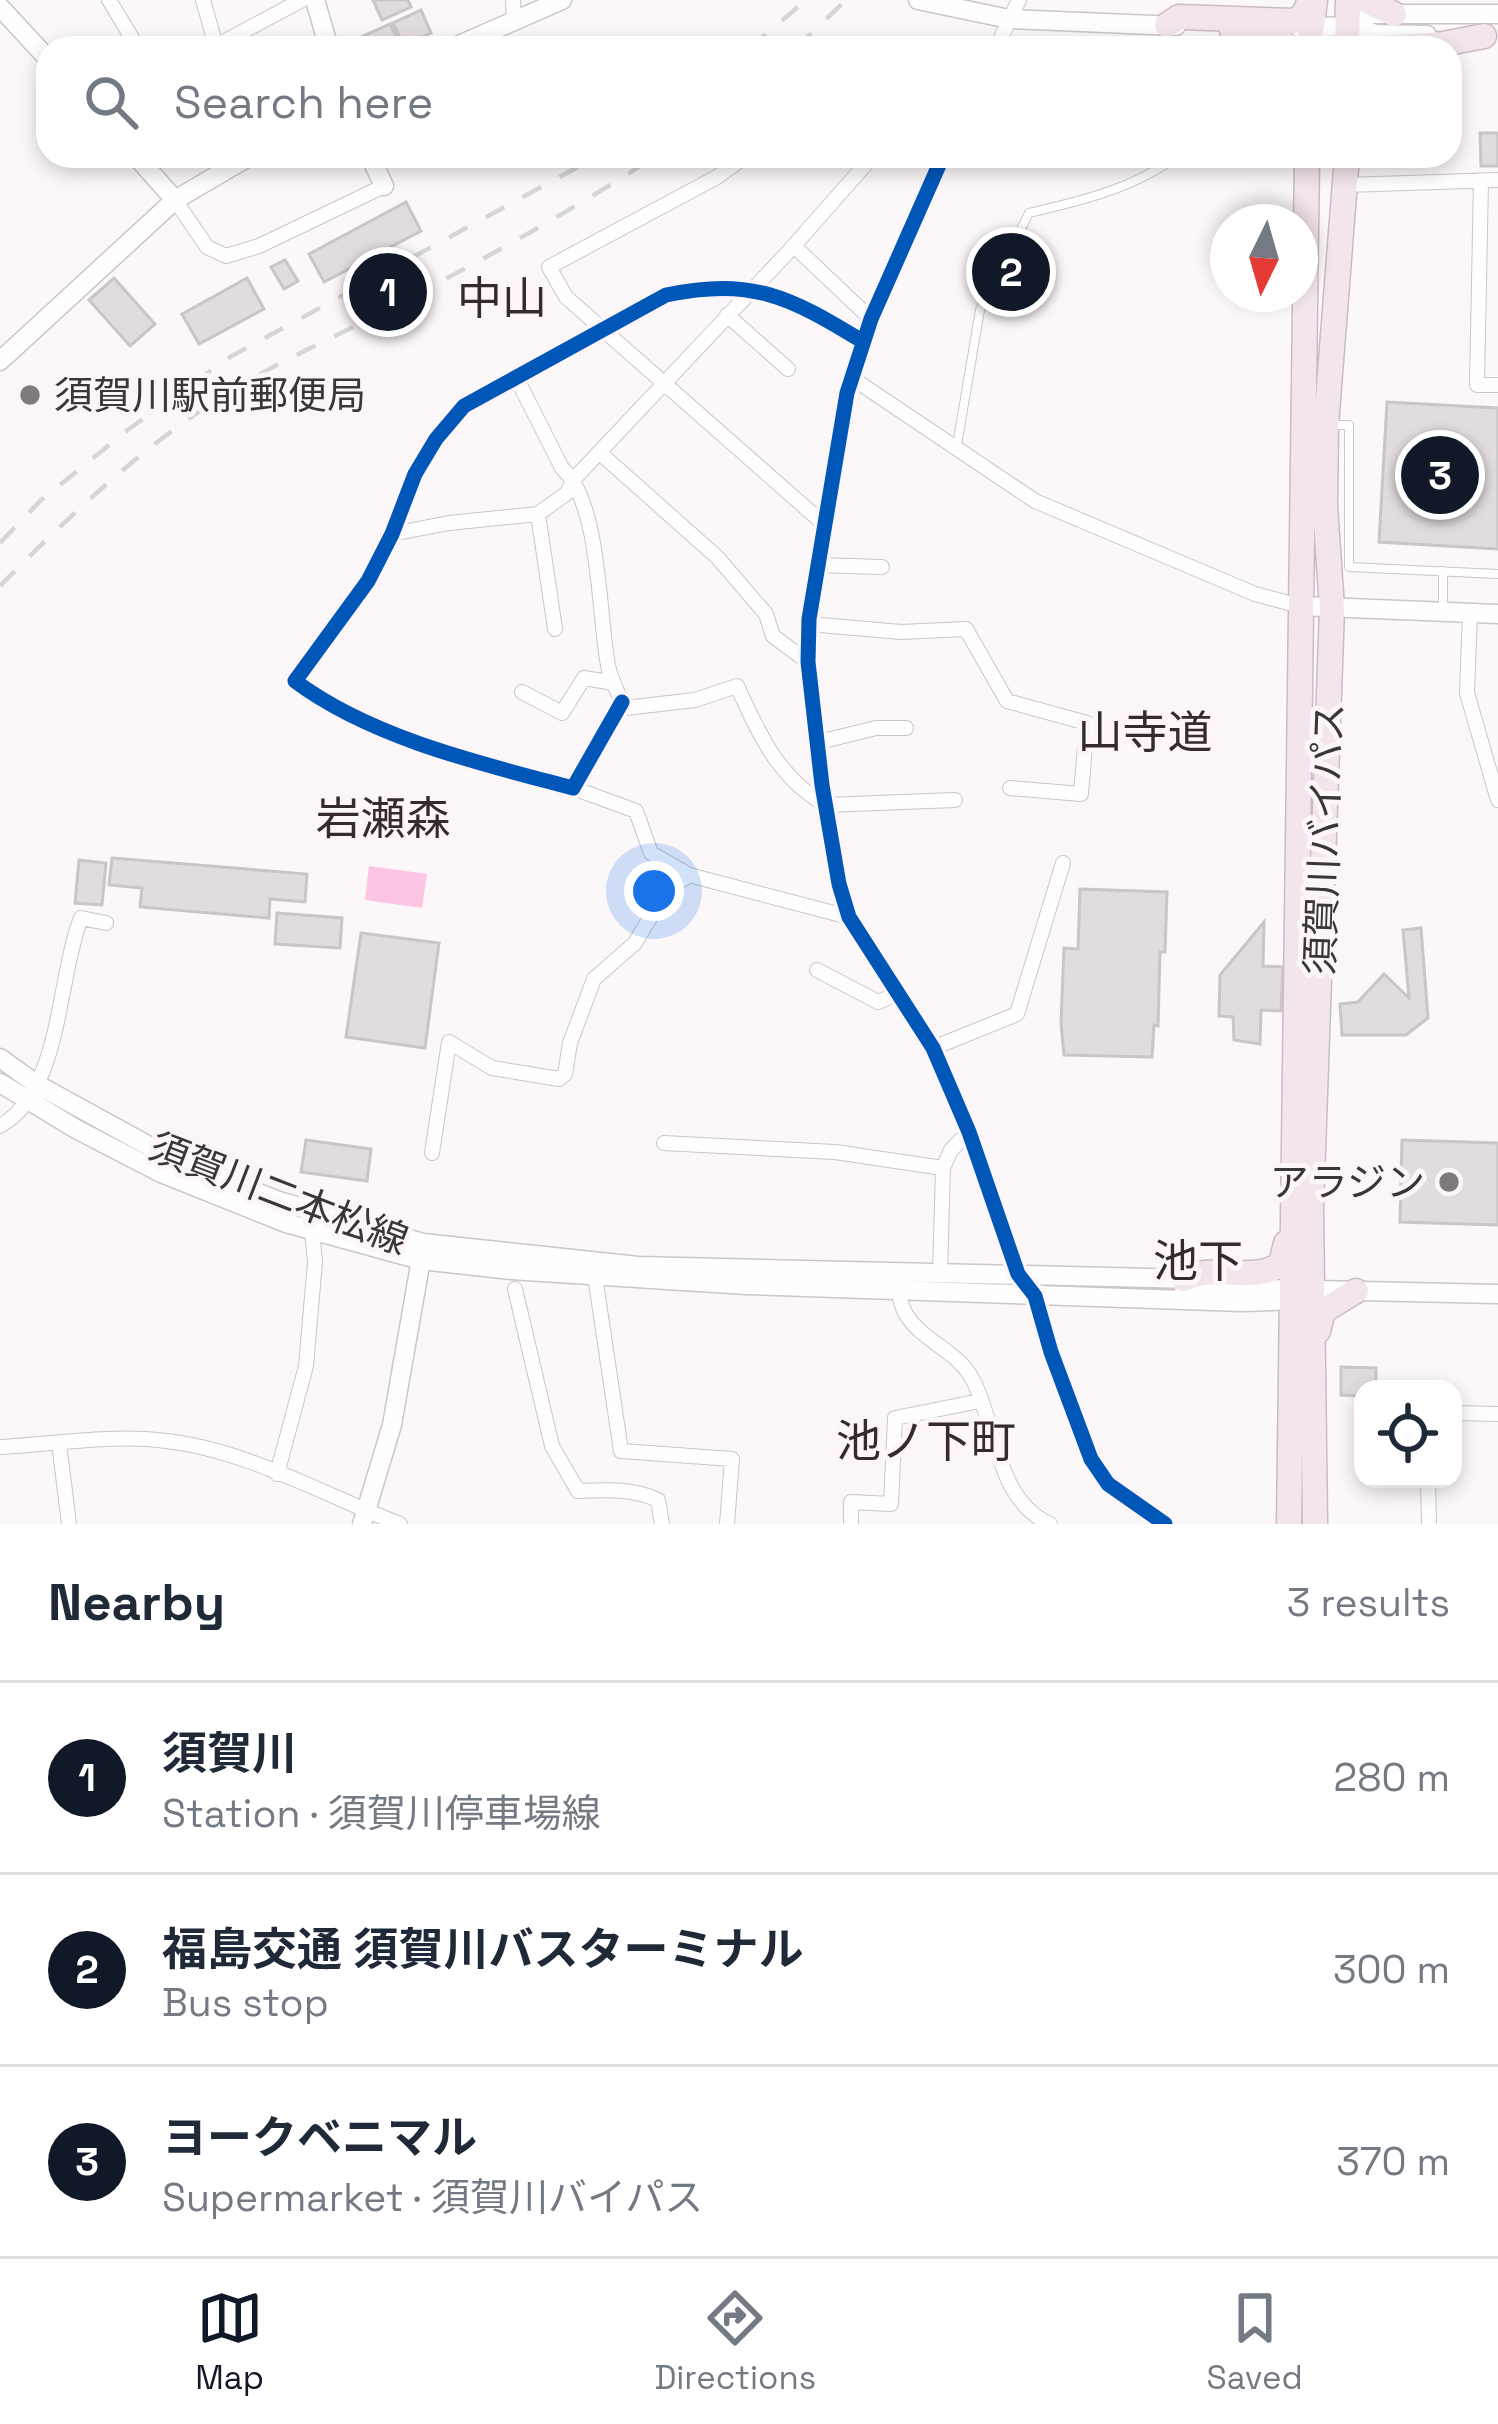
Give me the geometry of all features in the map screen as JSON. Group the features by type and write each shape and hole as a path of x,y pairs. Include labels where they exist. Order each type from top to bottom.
{"highway":[{"path":"1240,26 1293,21 1303,16 1313,0"},
{"path":"1313,0 1317,36"},
{"path":"1319,36 1331,0"},
{"path":"1347,36 1348,0"},
{"path":"1365,0 1394,14"},
{"path":"1167,25 1179,16 1268,36"},
{"path":"1462,38 1493,29"},
{"name":"須賀川バイパス","path":"1303,1185 1300,605 1309,168"},
{"name":"須賀川バイパス","path":"1315,1524 1299,1290 1337,506 1326,425 1347,168"},
{"path":"1184,1279 1198,1272 1258,1273 1281,1264 1303,1185"},
{"path":"1302,1381 1323,1311 1350,1291"},
{"name":"須賀川バイパス","path":"1289,1524 1302,1381"}],"street":[{"path":"109,0 131,36"},
{"path":"203,0 211,36"},
{"path":"235,36 302,0"},
{"path":"315,0 326,36"},
{"path":"472,36 514,10 562,0"},
{"path":"918,0 1009,20 1167,25"},
{"path":"1002,36 1019,0"},
{"path":"0,3 36,45"},
{"path":"1348,36 1372,14 1449,8 1493,29"},
{"path":"1240,26 1291,36"},
{"path":"1357,36 1493,29"},
{"path":"147,168 207,247 226,256 259,246 384,186 376,168"},
{"path":"0,362 175,200 230,168"},
{"path":"729,168 549,267 566,297 824,524"},
{"path":"392,534 538,514 567,493 574,478 862,168"},
{"path":"939,168 862,341 824,524 808,662 826,805 849,917 933,1048 1018,1274 1035,1296 1091,1459 1108,1484 1165,1524"},
{"path":"1346,185 1490,180 1477,385 1498,385"},
{"path":"794,246 871,319"},
{"path":"849,917 689,875 651,853 636,811 573,788 464,760 326,704 295,681 368,580 415,474 464,406 666,295 698,288 751,290 803,304 862,341"},
{"path":"727,315 788,369"},
{"path":"1479,320 1498,320"},
{"path":"516,377 562,468 574,478 587,515 608,672 625,708 695,700 737,686 770,756 810,796 826,805 955,800"},
{"path":"851,378 1035,501 1255,594 1332,608 1498,614"},
{"path":"600,453 717,557 766,614 772,636 808,662"},
{"path":"538,514 554,629"},
{"path":"818,566 882,567"},
{"path":"1469,614 1467,693 1498,800"},
{"path":"809,624 901,632 966,629 1007,701 1087,723 1081,794 1010,788"},
{"path":"522,692 562,713 584,678 614,683"},
{"path":"573,788 622,702"},
{"path":"819,742 876,728 906,728"},
{"path":"933,1048 1017,1014 1063,863"},
{"path":"432,1153 449,1042 492,1068 559,1079 565,1074 570,1043 594,979 635,944 666,891 689,875"},
{"path":"0,1126 32,1093 52,1048 68,950 81,918 106,923"},
{"path":"817,970 878,1002 899,993"},
{"name":"須賀川二本松線","path":"0,1058 32,1093 161,1173 312,1230 422,1252"},
{"name":"須賀川二本松線","path":"0,1083 279,1201 422,1252"},
{"path":"940,1275 943,1168 951,1150 968,1132"},
{"path":"664,1143 836,1152 943,1168"},
{"path":"1303,1185 1322,1219 1328,1280 1350,1291"},
{"path":"277,1474 307,1366 312,1230"},
{"path":"422,1252 638,1266 1184,1279 1299,1290"},
{"path":"422,1252 595,1276 1276,1306 1284,1312 1302,1381"},
{"name":"須賀川二本松線","path":"365,1518 392,1425 422,1252"},
{"path":"1018,1274 1066,1283 1498,1294"},
{"path":"595,1276 620,1451 732,1460 727,1524"},
{"path":"515,1289 552,1446 578,1491 645,1494 658,1500 662,1524"},
{"path":"898,1290 906,1315 956,1358 973,1380 998,1457 1030,1515 1050,1524"},
{"path":"1241,1302 1299,1290"},
{"path":"851,1524 851,1502 891,1504 895,1418 980,1402"},
{"path":"1462,1413 1498,1414"},
{"path":"0,1447 107,1438 166,1441 224,1452 365,1518 400,1524"},
{"path":"59,1443 69,1524"},
{"path":"1428,1488 1429,1524"}],"lane":[{"path":"956,447 980,310 1029,213 1078,202 1161,168"},
{"path":"1337,506 1349,568 1498,574"},
{"path":"1443,572 1443,613"}],"shaded area":[{"path":"369,866 427,874 422,908 365,900"}],"building":[{"path":"373,0 408,0 411,7 382,20"},
{"path":"421,10 431,33 400,36 393,23"},
{"path":"390,24 396,36 363,36"},
{"path":"1480,133 1498,133 1498,166 1481,166"},
{"path":"406,202 421,231 324,282 309,254"},
{"path":"285,260 298,281 284,289 271,267"},
{"path":"114,278 155,324 130,346 89,300"},
{"path":"247,278 264,309 199,344 182,314"},
{"path":"1387,402 1498,408 1498,549 1379,542"},
{"path":"112,858 307,874 305,902 270,899 269,918 140,907 142,888 109,885"},
{"path":"79,860 106,863 102,905 75,903"},
{"path":"1080,889 1167,892 1152,1057 1064,1055 1064,948 1078,949"},
{"path":"277,913 342,918 340,948 275,944"},
{"path":"1264,922 1263,966 1283,967 1281,1011 1261,1010 1260,1044 1234,1040 1233,1017 1219,1016 1220,975"},
{"path":"1421,928 1428,1018 1406,1035 1342,1035 1340,1004 1358,1002 1384,974 1409,998 1403,930"},
{"path":"361,933 439,943 425,1048 346,1037"},
{"path":"306,1140 371,1149 367,1181 301,1172"},
{"name":"アラジン","path":"1402,1140 1498,1143 1498,1225 1400,1222"},
{"path":"1341,1367 1376,1368 1376,1380 1354,1380 1354,1396 1341,1395"}],"railway":[{"path":"764,36 806,0"},
{"path":"808,36 846,0"},
{"path":"0,543 40,501 129,429 230,357 576,168"},
{"path":"0,586 116,476 212,403 488,256 637,168"}],"cycle path":[{"path":"938,168 871,319 847,393 809,619 808,662 822,785 849,917 933,1048 969,1132 1018,1274 1035,1296 1091,1459 1108,1484 1165,1524"},
{"path":"622,702 573,788 392,734 295,681 368,581 415,474 464,406 666,295 696,290 723,288 769,295 862,341"}],"place":[{"name":"福島交通 須賀川バスターミナル","path":"1011,272"},
{"name":"須賀川","path":"388,292"},
{"name":"須賀川駅前郵便局","path":"30,395"},
{"name":"ヨークベニマル","path":"1440,475"},
{"name":"アラジン","path":"1449,1182"}],"district":[{"name":"中山","path":"502,298"},
{"name":"山寺道","path":"1145,732"},
{"name":"岩瀬森","path":"383,818"},
{"name":"池下","path":"1198,1261"},
{"name":"池ノ下町","path":"926,1441"}]}
